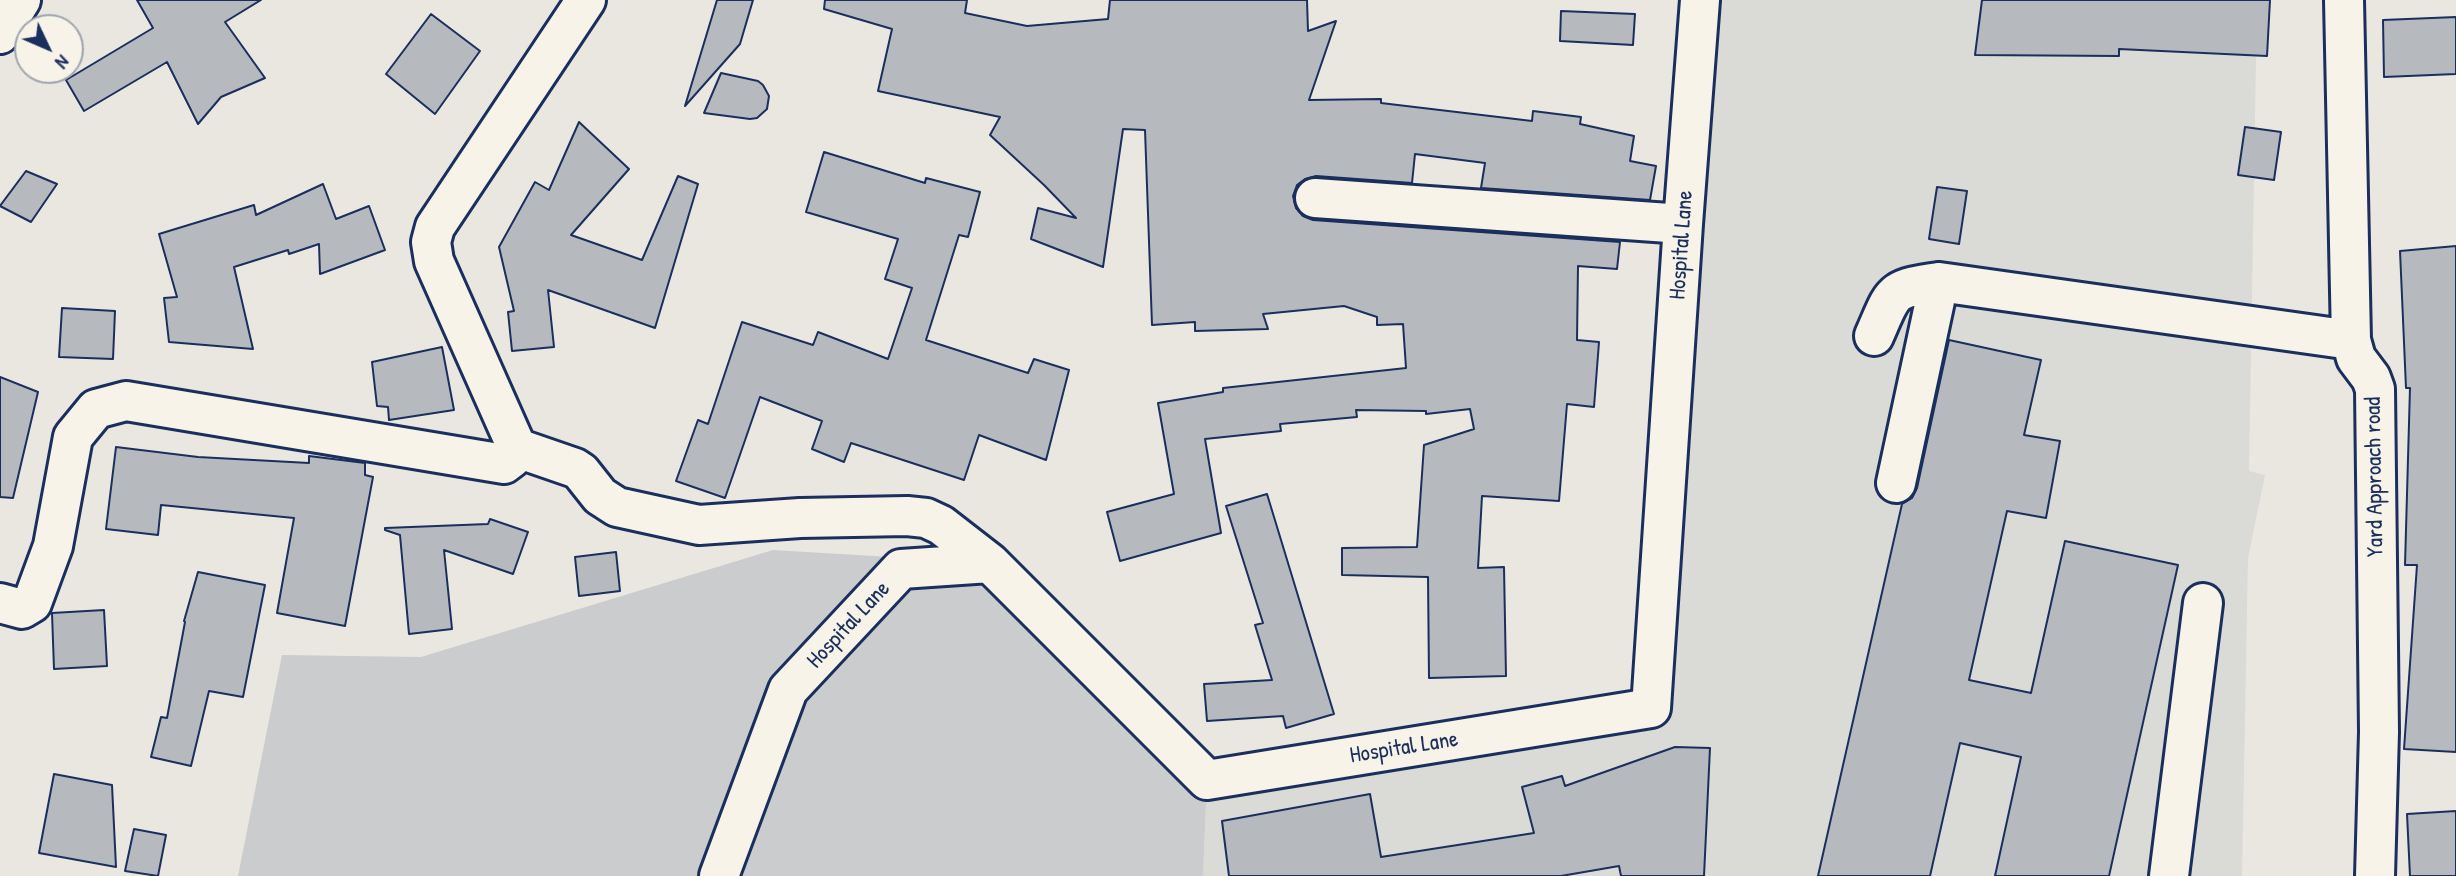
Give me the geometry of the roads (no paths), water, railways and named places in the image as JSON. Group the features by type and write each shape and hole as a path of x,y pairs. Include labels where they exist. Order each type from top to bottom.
{"street":[{"path":"0,34 21,0"},
{"path":"586,0 435,227 431,243 434,261 517,448 575,468 600,496 617,507 699,525 800,518 926,518 941,525 990,563"},
{"name":"Hospital Lane","path":"719,876 788,690 901,569 990,563 1207,780 1651,708 1700,0"},
{"name":"Yard Approach road","path":"2344,0 2351,340 2356,358 2371,378 2375,389 2378,732 2375,876"},
{"path":"1315,198 1683,225"},
{"path":"1874,336 1892,297 1902,288 1939,282 2351,340"},
{"path":"1896,483 1939,282"},
{"path":"0,603 22,609 33,603 53,547 74,437 96,410 126,401 504,464 512,458 517,448"},
{"path":"2169,876 2203,603"}]}
